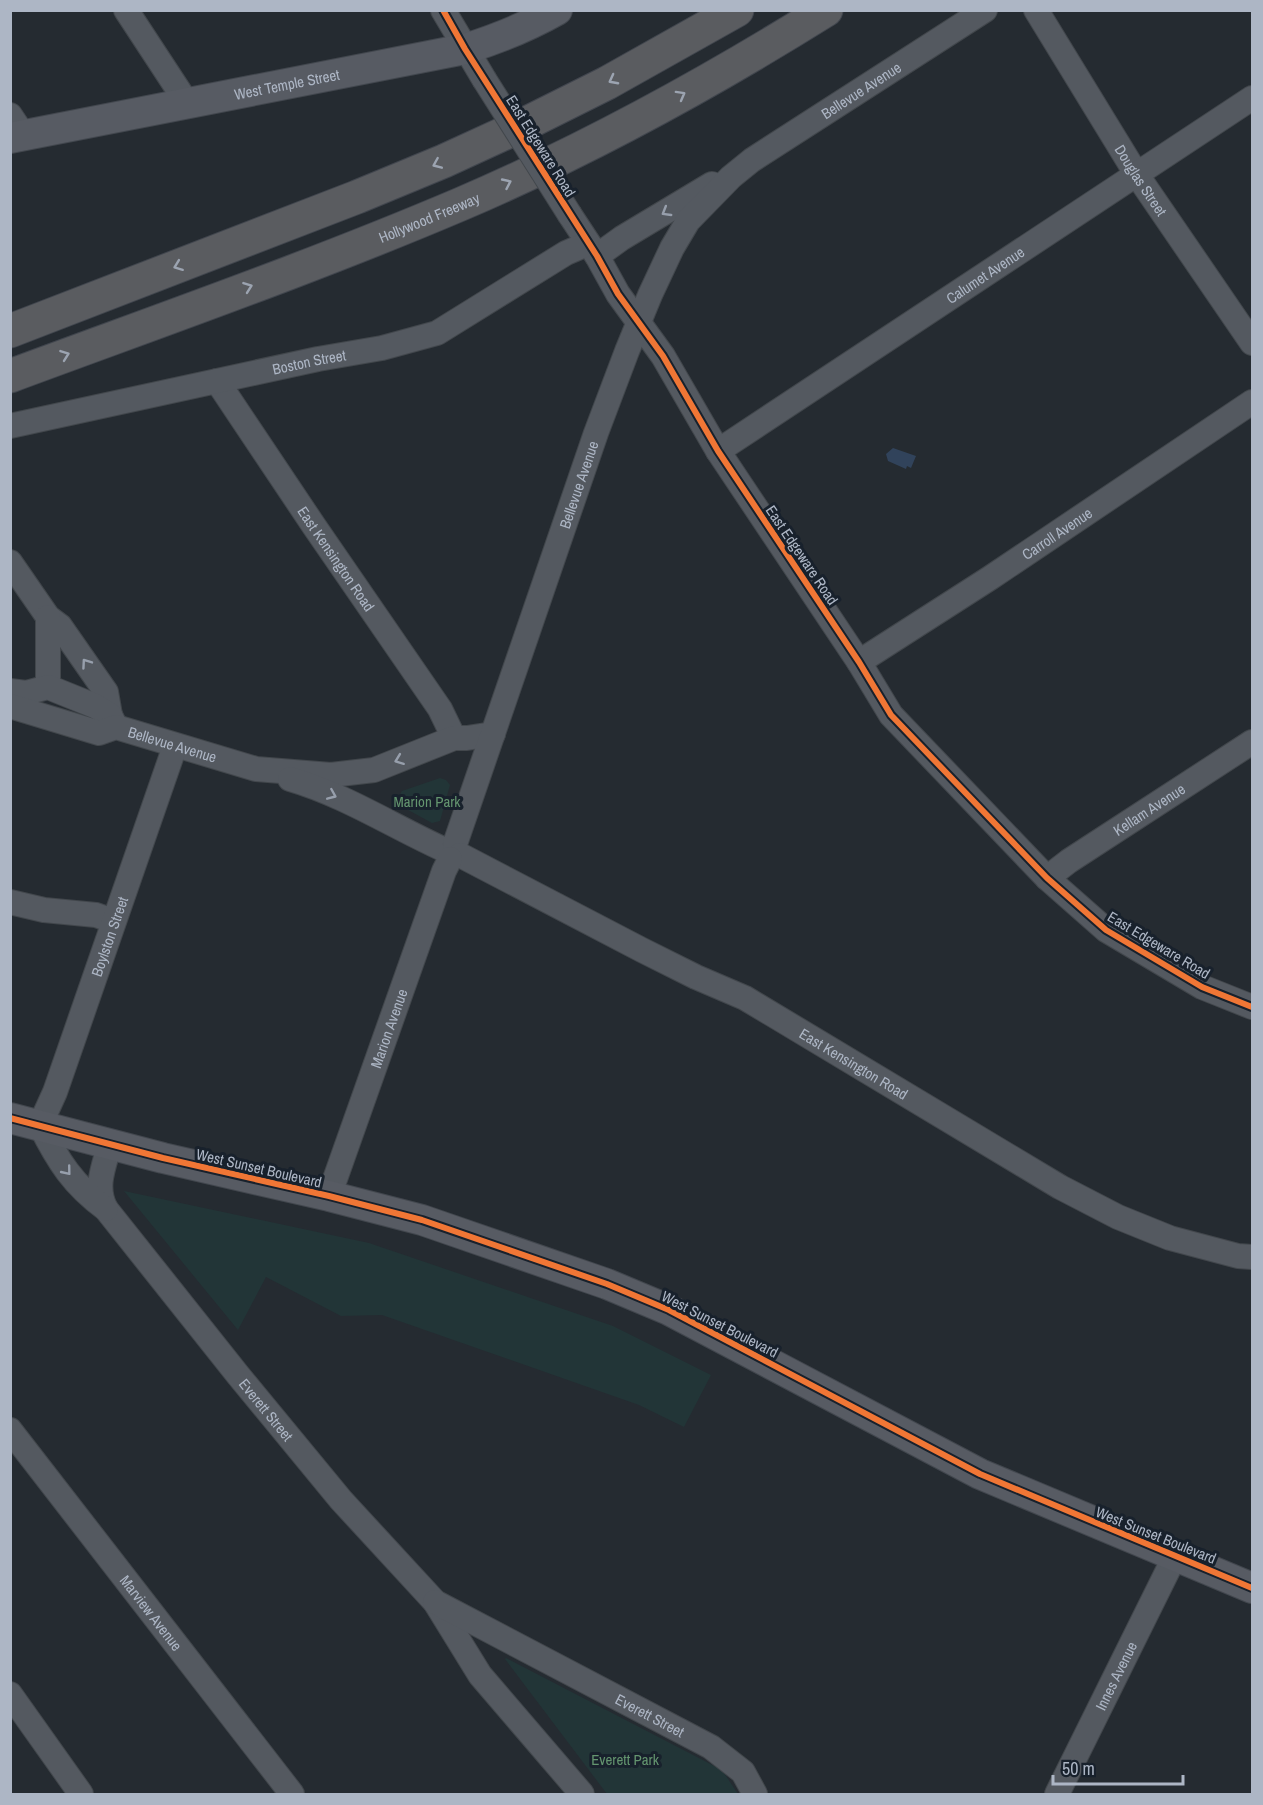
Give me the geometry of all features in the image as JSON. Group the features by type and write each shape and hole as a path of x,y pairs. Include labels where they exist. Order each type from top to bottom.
{"highway":[{"path":"10,331 357,198 444,161 607,83 737,10"},
{"name":"Hollywood Freeway","path":"10,376 374,240 462,203 628,123 721,72 826,10"}],"main road":[{"name":"West Temple Street","path":"15,130 187,103 465,49 497,39 557,10"},
{"name":"West Sunset Boulevard","path":"10,1118 422,1220 638,1296 702,1327 980,1474 1252,1588"}],"street":[{"path":"126,10 187,103"},
{"name":"East Edgeware Road","path":"443,10 618,294 663,356 718,451 859,662 891,716 1047,878 1106,930 1202,987 1252,1007"},
{"name":"Bellevue Avenue","path":"48,687 95,706 113,721 175,746 256,769 332,775 374,770 454,738 493,734 623,360 672,248 688,221 731,177 752,160 985,10"},
{"name":"Douglas Street","path":"1036,10 1137,175 1252,344"},
{"name":"Calumet Avenue","path":"718,451 1252,98"},
{"name":"Boston Street","path":"10,426 318,358 382,348 437,333 567,253 592,250 622,238 752,160"},
{"name":"East Kensington Road","path":"217,381 440,709 454,738"},
{"name":"Carroll Avenue","path":"859,662 990,578 1252,402"},
{"path":"10,562 48,617 60,626 106,692 113,721"},
{"path":"10,691 26,693 48,687 48,617"},
{"name":"Bellevue Avenue","path":"10,706 99,733 113,721"},
{"name":"Marion Avenue","path":"329,1196 493,734"},
{"name":"Kellam Avenue","path":"1047,878 1069,861 1252,742"},
{"name":"Boylston Street","path":"40,1125 55,1092 175,746"},
{"name":"East Kensington Road","path":"256,769 304,783 368,810 696,977 745,998 1060,1187 1118,1217 1170,1238 1229,1254 1252,1257"},
{"path":"10,902 44,910 96,915 113,921"},
{"name":"Everett Street","path":"40,1125 58,1160 81,1188 106,1209"},
{"name":"Everett Street","path":"110,1144 99,1191 106,1209 341,1500 435,1602 480,1675 582,1794"},
{"name":"Marview Avenue","path":"10,1430 292,1794"},
{"name":"Innes Avenue","path":"1057,1794 1175,1556"},
{"name":"Everett Street","path":"435,1602 711,1747 743,1772 755,1794"},
{"path":"10,1694 81,1794"}],"green space":[{"name":"Marion Park","path":"440,778 446,780 450,785 440,821 432,823 399,805 396,800 402,791"},
{"path":"124,1191 369,1243 613,1326 711,1375 684,1427 639,1405 382,1315 341,1316 266,1277 238,1330"},
{"name":"Everett Park","path":"506,1658 722,1770 738,1794 607,1794"}],"water":[{"path":"893,448 916,456 911,468 907,466 906,469 888,461 886,454"}],"cycle path":[{"path":"443,10 465,49 597,256 618,294 663,356 718,451 859,662 891,715 1047,878 1106,930 1202,987 1252,1007"},
{"path":"10,1118 163,1158 422,1220 607,1284 669,1310 980,1474 1252,1588"}]}
